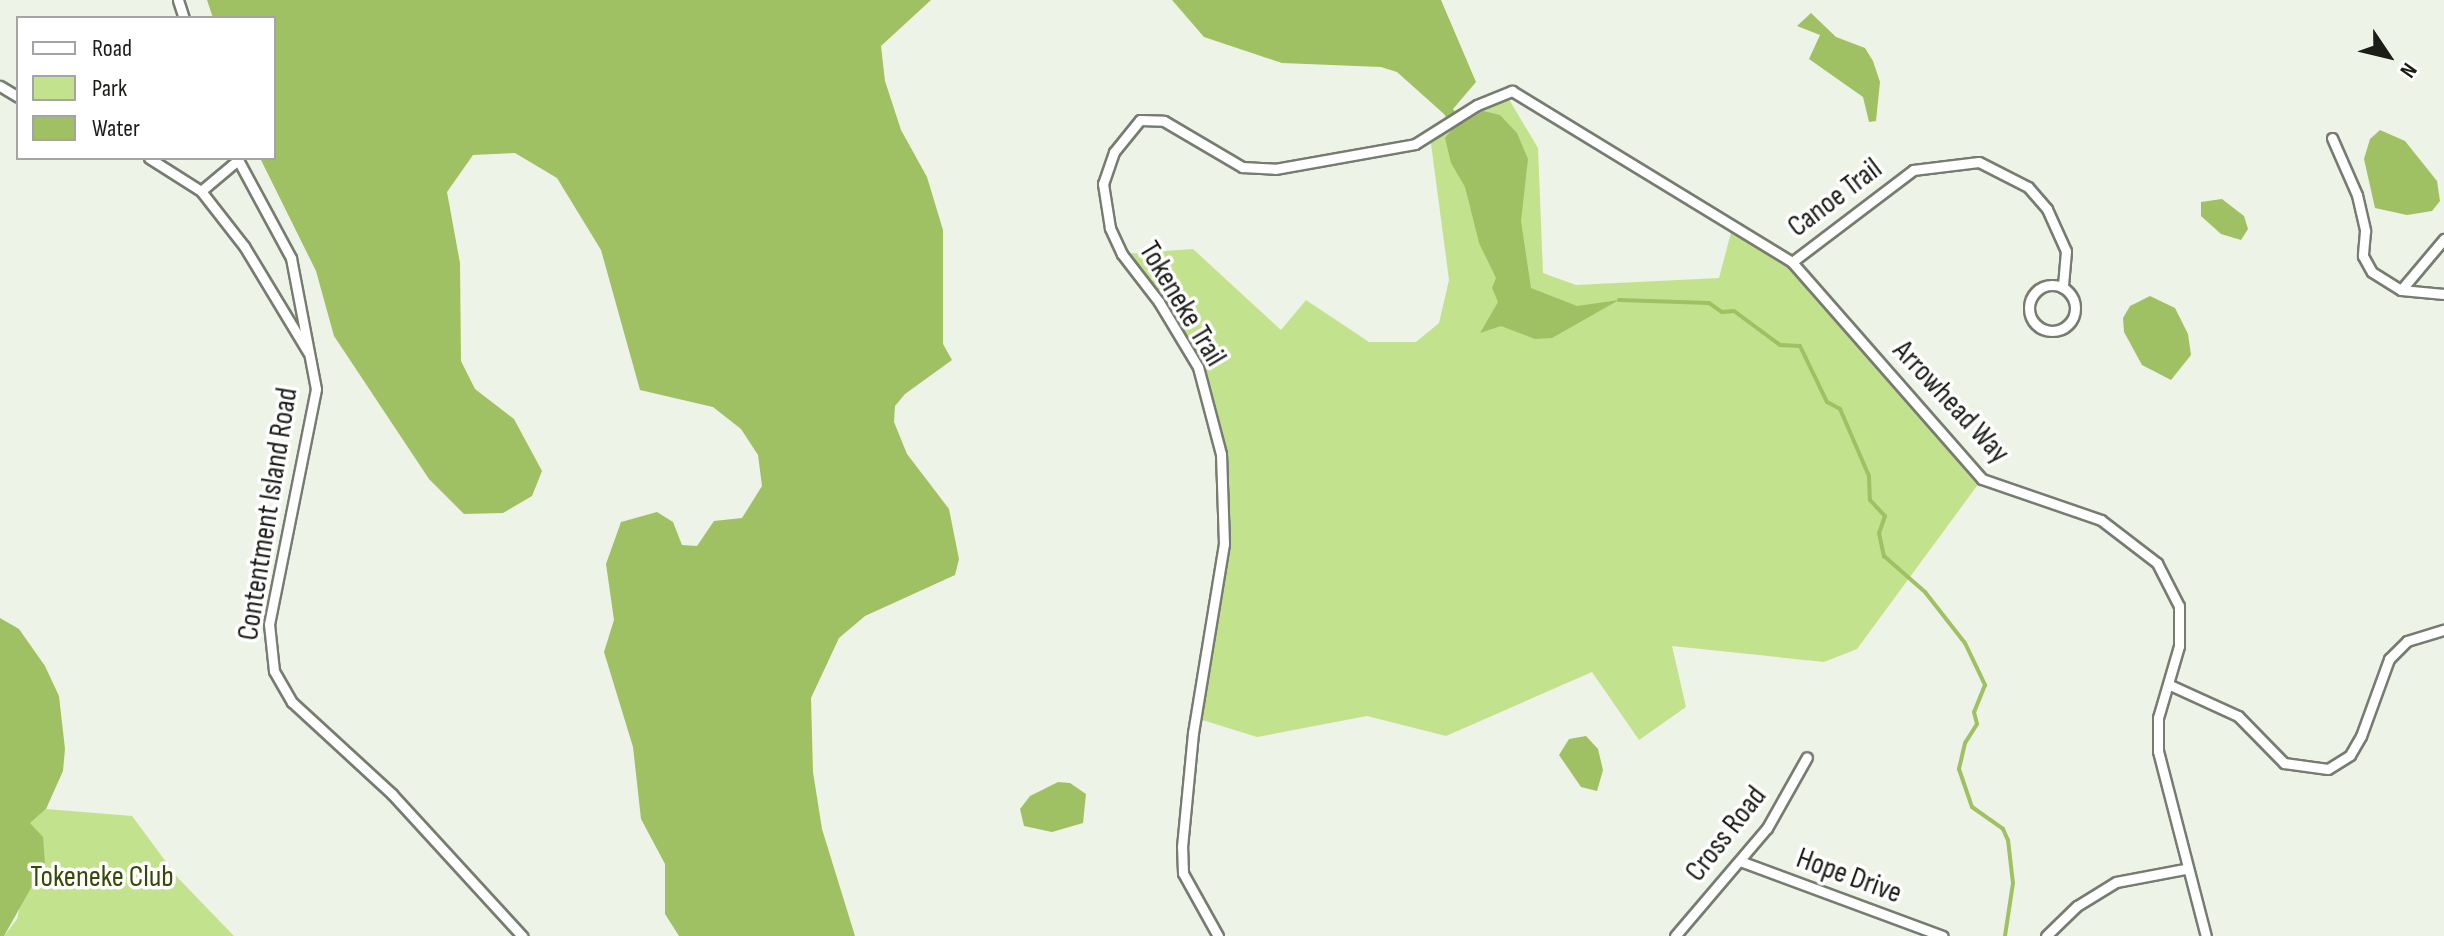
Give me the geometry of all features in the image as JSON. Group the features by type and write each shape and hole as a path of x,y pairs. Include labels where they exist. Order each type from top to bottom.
{"street":[{"name":"Arrowhead Way","path":"1448,123 1504,91 1526,95 1577,133 1792,262 1982,479 2101,520 2157,563 2179,606 2179,646 2158,718 2158,751 2185,869 2206,936"},
{"name":"Tokeneke Trail","path":"1218,936 1183,873 1182,847 1193,733 1224,544 1221,454 1198,367 1159,302 1122,254 1110,228 1103,184 1114,152 1140,120 1164,121 1242,167 1275,169 1406,147 1448,123"},
{"path":"2332,138 2357,195 2365,231 2363,256 2372,272 2401,290 2444,294"},
{"path":"152,160 201,191 244,246 312,358"},
{"name":"Contentment Island Road","path":"201,191 236,160"},
{"name":"Contentment Island Road","path":"238,160 291,258 312,358 313,419 269,624 274,671 292,702 392,794 522,936"},
{"name":"Canoe Trail","path":"1792,262 1913,170 1979,162 2028,187 2047,209 2066,251 2063,288 2074,301 2072,319 2059,330 2041,329 2030,315 2032,297 2045,286 2063,288"},
{"path":"2401,290 2444,239"},
{"path":"2170,685 2209,698 2238,716 2284,763 2328,769 2350,755 2361,736 2389,659 2407,641 2444,630"},
{"name":"Cross Road","path":"1675,936 1740,861 1779,809 1807,757"},
{"name":"Hope Drive","path":"1740,861 1943,936"},
{"path":"2046,936 2077,906 2116,882 2185,869"}],"green space":[{"path":"1504,91 1538,148 1543,273 1576,285 1719,278 1733,225 1792,262 1982,479 1857,649 1824,662 1672,646 1686,707 1639,740 1592,672 1446,736 1367,716 1257,737 1196,718 1216,600 1226,496 1198,367 1122,254 1193,249 1281,330 1306,300 1369,342 1416,342 1439,323 1449,280 1430,136"},
{"name":"Tokeneke Club","path":"46,809 132,816 178,878 234,936 4,936 17,919 37,831 29,824"}],"water":[{"path":"207,0 931,0 881,46 885,81 901,130 927,177 943,230 943,344 952,360 905,394 895,406 894,422 907,454 949,509 959,559 955,575 865,616 839,638 811,698 813,772 822,829 855,936 679,936 665,914 665,864 641,819 633,747 604,652 614,620 606,564 621,522 657,512 673,522 682,545 697,546 714,521 742,518 762,486 758,455 741,429 713,407 640,390 601,250 557,178 515,153 473,155 447,192 460,263 461,361 475,389 514,419 542,471 532,496 503,513 464,514 429,479 334,336 316,271 261,160 276,160 276,16 212,16"},
{"path":"1172,0 1441,0 1476,82 1453,109 1463,123 1483,111 1500,115 1517,133 1528,159 1521,221 1531,288 1577,306 1619,300 1552,338 1535,339 1501,326 1480,333 1498,302 1492,288 1496,278 1479,243 1465,187 1451,163 1445,138 1453,128 1444,114 1397,72 1381,67 1282,63 1204,37"},
{"path":"1811,13 1836,37 1865,48 1873,61 1880,82 1876,121 1869,122 1863,97 1809,59 1820,35 1797,26"},
{"path":"2380,130 2405,141 2437,181 2440,201 2432,211 2407,215 2375,208 2364,159 2370,139"},
{"path":"2222,199 2244,216 2248,229 2241,240 2221,234 2201,216 2201,202"},
{"path":"2150,296 2175,308 2188,334 2191,355 2171,380 2142,365 2124,332 2123,318 2130,306"},
{"path":"0,618 19,629 45,666 59,696 65,749 63,771 46,809 30,823 43,837 45,863 4,936 0,936"},
{"path":"1586,736 1598,749 1603,770 1597,791 1581,787 1559,755 1569,739"},
{"path":"1058,782 1070,783 1086,794 1083,823 1052,832 1024,826 1020,809 1030,796"}],"waterway":[{"path":"1619,300 1709,303 1722,312 1734,311 1780,345 1800,346 1827,402 1840,409 1869,476 1870,500 1885,516 1879,533 1884,556 1925,592 1965,643 1985,685 1974,712 1977,724 1965,743 1959,769 1972,807 2003,829 2008,840 2013,883 2005,936"}]}
